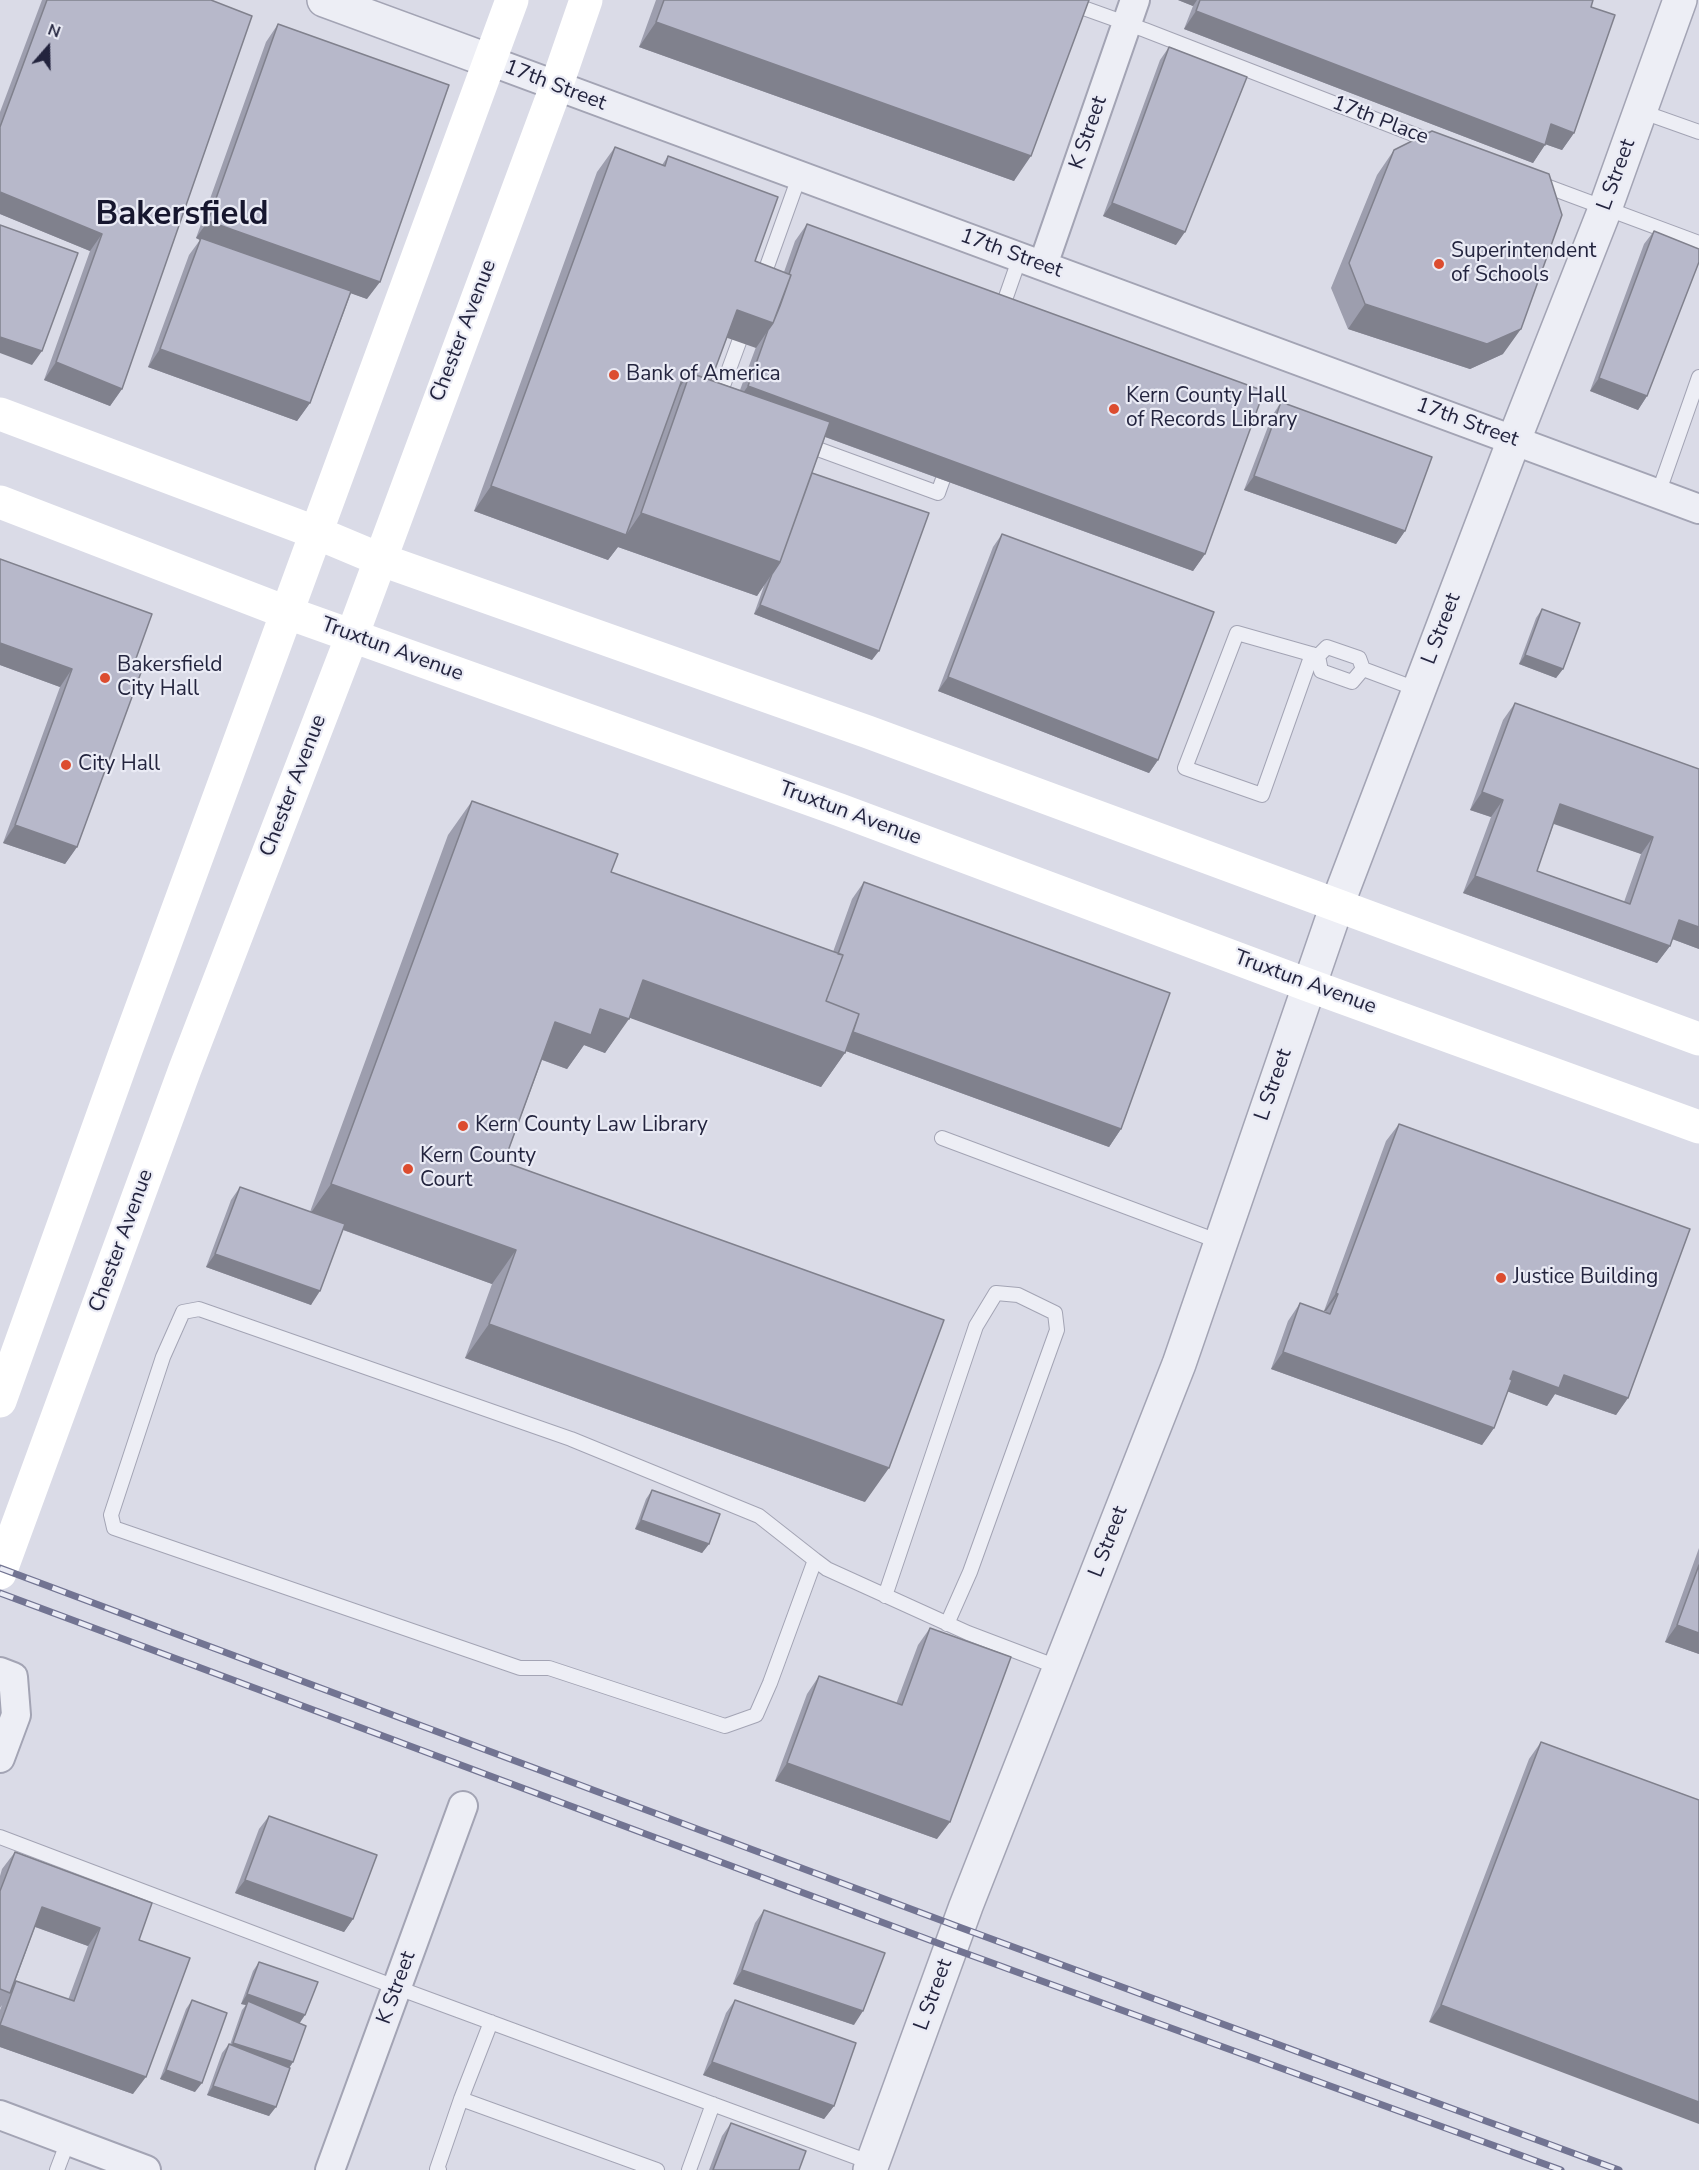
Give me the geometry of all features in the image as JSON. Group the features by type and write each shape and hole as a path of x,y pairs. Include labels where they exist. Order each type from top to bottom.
{"main road":[{"path":"0,1401 126,1050 512,0"},
{"name":"Chester Avenue","path":"0,1573 181,1080 352,636 556,87 586,0"},
{"path":"0,414 317,533 379,559 867,732 1699,1039"},
{"name":"Truxtun Avenue","path":"0,502 288,613 840,810 1308,985 1699,1127"}],"street":[{"name":"17th Street","path":"324,0 1699,509"},
{"name":"L Street","path":"871,2167 966,1906 1179,1364 1337,905 1514,440 1605,209 1680,0"},
{"name":"K Street","path":"1032,261 1131,12"},
{"path":"0,1758 16,1715 7,1675"},
{"name":"K Street","path":"330,2170 463,1806"},
{"path":"0,2115 146,2170"}],"lane":[{"name":"17th Place","path":"1061,0 1131,12 1445,147"},
{"path":"1640,111 1699,132"},
{"path":"757,294 799,177"},
{"path":"1523,177 1605,209 1698,240"},
{"path":"999,316 1032,261"},
{"path":"725,415 714,411 739,342"},
{"path":"1658,494 1699,377"},
{"path":"792,440 938,494 943,479"},
{"path":"1315,655 1237,633 1185,768 1263,795 1315,655 1327,647 1359,658 1363,669 1419,690"},
{"path":"1315,655 1321,671 1352,682 1363,669"},
{"path":"942,1138 1220,1242"},
{"path":"885,1596 976,1326 996,1293 1018,1295 1055,1313 1057,1330 970,1572 947,1624"},
{"path":"815,1560 756,1715 726,1726 549,1668 520,1668 114,1528 111,1515 163,1357 183,1312 199,1309 571,1439 759,1516 827,1569 947,1624 1060,1668"},
{"path":"0,1837 712,2104 871,2167"},
{"path":"439,2170 437,2169 461,2099 491,2022"},
{"path":"461,2099 657,2170"},
{"path":"689,2170 712,2104"},
{"path":"57,2170 68,2141"}],"building":[{"path":"47,0 211,0 252,16 122,389 56,362 102,234 0,192 0,127"},
{"path":"664,0 1089,0 1031,156 656,22"},
{"path":"1200,0 1593,0 1591,7 1615,15 1574,133 1551,124 1545,145 1196,11"},
{"path":"278,24 449,85 380,282 208,221"},
{"path":"1169,47 1247,77 1185,232 1112,203"},
{"name":"Superintendent of Schools","path":"1432,131 1549,174 1562,215 1521,329 1487,344 1365,304 1349,263 1394,150"},
{"name":"Bank of America","path":"615,147 665,166 668,156 778,197 755,261 791,275 773,323 737,310 711,380 690,373 686,378 683,377 626,535 491,486"},
{"path":"807,224 1264,391 1205,554 748,386 768,330 780,306"},
{"path":"0,225 78,253 42,351 0,337"},
{"path":"1654,231 1699,249 1699,262 1647,396 1599,378"},
{"path":"201,238 351,291 310,403 160,349"},
{"name":"Bank of America","path":"690,373 830,422 780,562 641,513"},
{"path":"1281,402 1432,457 1405,531 1254,476"},
{"path":"812,473 929,513 879,651 760,605 772,574 780,562"},
{"path":"1002,534 1214,612 1158,760 948,677"},
{"name":"City Hall","path":"0,559 152,614 134,664 143,667 77,847 15,825 72,669 0,643"},
{"path":"1542,609 1580,623 1563,669 1525,655"},
{"path":"1515,703 1699,769 1699,927 1679,920 1670,946 1475,876 1503,800 1482,792","holes":["1560,804 1653,837 1630,904 1537,871"]},
{"name":"Kern County Court","path":"472,801 618,854 611,872 843,955 826,1001 859,1014 845,1053 643,980 629,1019 600,1009 591,1035 555,1022 504,1162 944,1320 889,1468 489,1324 516,1250 331,1184"},
{"path":"864,882 1170,993 1121,1129 853,1032 859,1014 826,1001 843,955 838,954"},
{"name":"Justice Building","path":"1399,1124 1690,1229 1628,1398 1564,1375 1559,1388 1513,1371 1510,1379 1512,1380 1494,1428 1283,1352 1300,1303 1330,1314"},
{"path":"240,1187 345,1224 320,1291 215,1254"},
{"path":"652,1490 720,1514 709,1544 641,1520"},
{"path":"1699,1565 1699,1633 1677,1625"},
{"path":"930,1628 1011,1657 950,1822 787,1763 819,1676 902,1705"},
{"path":"1541,1742 1699,1800 1699,2102 1441,2005"},
{"path":"269,1816 377,1855 353,1919 245,1880"},
{"path":"15,1852 152,1903 139,1940 190,1958 146,2077 0,2025 16,1981 74,2001 100,1928 42,1907 10,1993 0,1989 0,1891"},
{"path":"764,1910 885,1953 863,2011 742,1970"},
{"path":"259,1962 318,1982 305,2015 247,1994"},
{"path":"192,2000 227,2013 202,2083 166,2070"},
{"path":"735,2000 856,2043 834,2106 712,2062"},
{"path":"248,2001 306,2026 293,2062 233,2043"},
{"path":"229,2044 290,2068 276,2107 213,2086"},
{"path":"731,2123 806,2151 799,2170 713,2170"}],"railway":[{"path":"0,1568 959,1927 1619,2170"},
{"path":"0,1593 951,1948 1561,2170"}],"place":[{"name":"Superintendent of Schools","path":"1439,264"},
{"name":"Bank of America","path":"614,375"},
{"name":"Kern County Hall of Records Library","path":"1114,409"},
{"name":"Bakersfield City Hall","path":"105,678"},
{"name":"City Hall","path":"66,765"},
{"name":"Kern County Law Library","path":"463,1126"},
{"name":"Kern County Court","path":"408,1169"},
{"name":"Justice Building","path":"1501,1278"}],"district":[{"name":"Bakersfield","path":"182,216"}]}
